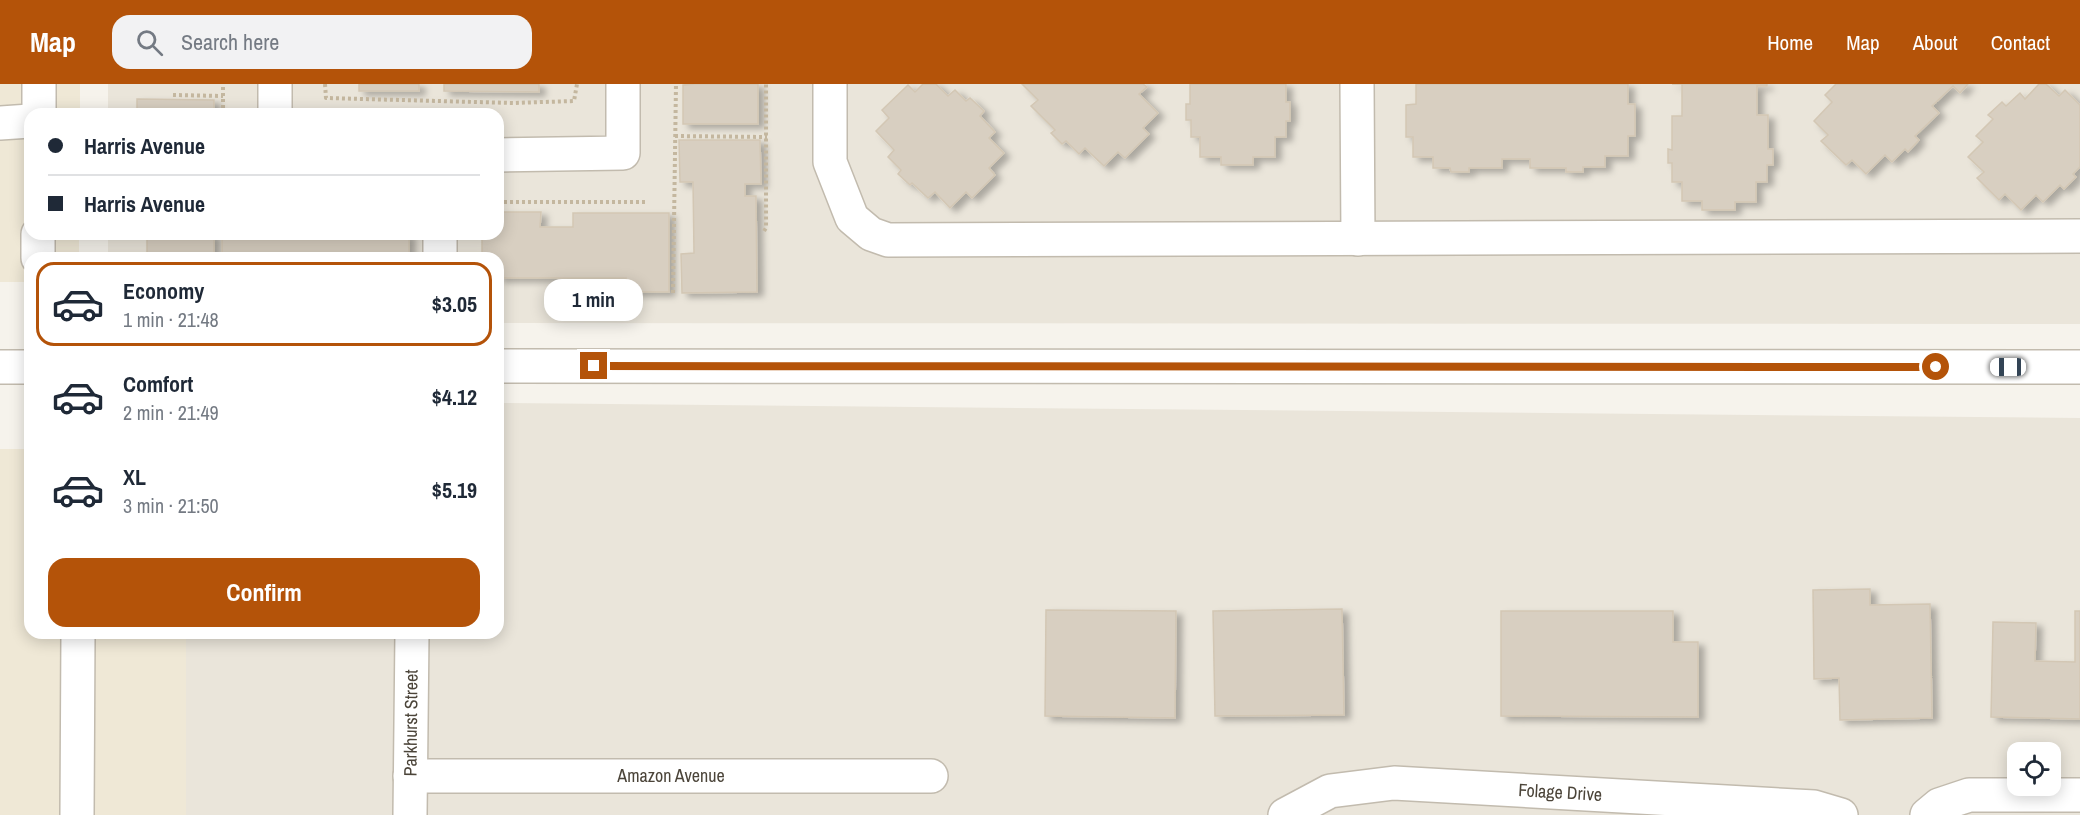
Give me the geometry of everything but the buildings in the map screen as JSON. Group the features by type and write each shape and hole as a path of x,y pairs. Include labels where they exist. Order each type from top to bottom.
{"street":[{"path":"39,84 39,108"},
{"path":"275,84 275,108"},
{"path":"504,155 623,153 623,84"},
{"path":"830,84 830,162 852,218 871,234 888,240 2080,236"},
{"path":"1357,84 1358,239"},
{"path":"0,123 24,121"},
{"path":"504,366 2080,367"},
{"path":"0,367 24,367"},
{"path":"77,815 78,639"},
{"name":"Parkhurst Street","path":"410,815 412,639"},
{"name":"Amazon Avenue","path":"410,776 932,776"},
{"name":"Folage Drive","path":"1285,815 1330,791 1394,783 1814,807 1841,815"},
{"path":"1927,815 1939,805 1969,795 2080,795"}],"path":[{"path":"223,84 223,108"},
{"path":"325,84 326,98 513,103 574,101 578,84"},
{"path":"673,293 676,84"},
{"path":"764,231 766,228 766,84"},
{"path":"173,94 223,96"},
{"path":"675,136 767,137"},
{"path":"504,202 646,202"}],"shaded area":[{"path":"0,84 80,84 80,108 24,108 24,240 79,240 79,252 24,252 24,282 0,282"},
{"path":"108,84 2080,84 2080,324 504,323 504,252 108,252 108,240 504,240 504,108 108,108"},
{"path":"504,403 2080,418 2080,815 186,815 186,639 504,639"},
{"path":"0,449 24,449 24,639 186,639 186,815 0,815"}],"route":[{"path":"594,366 1936,367"}]}
